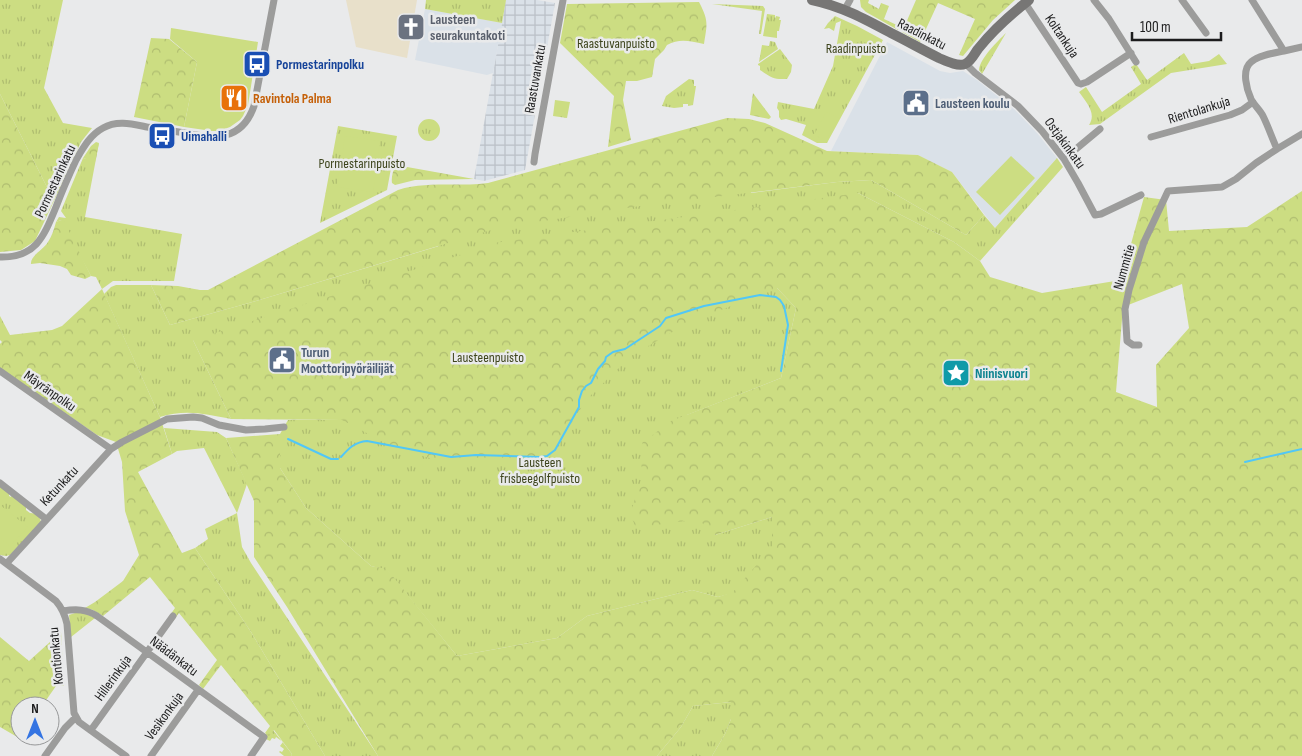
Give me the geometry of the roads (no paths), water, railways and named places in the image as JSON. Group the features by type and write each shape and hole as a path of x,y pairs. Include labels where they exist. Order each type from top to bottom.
{"street":[{"name":"Pormestarinkatu","path":"0,257 18,256 37,244 46,231 79,155 92,136 103,128 113,124 127,123 216,137 228,135 241,127 251,115 254,106 274,0"},
{"name":"Raastuvankatu","path":"534,162 562,0"},
{"name":"Raadinkatu","path":"812,0 847,5 862,17 939,58 952,63 966,64"},
{"path":"1094,0 1109,19 1136,62"},
{"path":"1182,0 1206,33"},
{"path":"1252,0 1284,51"},
{"path":"966,64 994,30 1027,2"},
{"name":"Koltankuja","path":"1027,2 1081,84 1087,82 1130,53"},
{"path":"1276,149 1262,114 1253,102 1246,84 1248,64 1259,57 1302,47"},
{"name":"Ostjakinkatu","path":"966,64 1018,106 1034,122 1064,159 1095,215 1141,195"},
{"name":"Rientolankuja","path":"1151,137 1230,115 1242,110 1253,102"},
{"path":"1064,159 1100,129"},
{"path":"1159,192 1222,187 1236,179 1276,149 1302,134"},
{"name":"Nummitie","path":"1139,345 1133,345 1127,341 1126,309 1144,242 1168,191"},
{"name":"Mäyränpolku","path":"0,371 111,449"},
{"name":"Ketunkatu","path":"3,561 46,519 111,449 167,419 202,418 219,425 246,430 284,427"},
{"path":"2,485 46,519"},
{"name":"Kontionkatu","path":"3,561 56,601 63,611 76,718"},
{"name":"Näädänkatu","path":"63,611 81,610 92,613 264,737 251,756"},
{"name":"Hillerinkuja","path":"91,730 173,616"},
{"name":"Vesikonkuja","path":"151,756 198,690"},
{"path":"44,756 65,728 76,718 126,756"}],"waterway":[{"path":"341,457 352,446 367,441 451,457 476,455 547,456 555,450 579,407 582,391 591,383 606,357 613,352 625,349 660,326 666,318 704,306 760,295 776,297 784,306 788,325 781,371"},
{"path":"288,439 331,459 338,459"},
{"path":"1245,462 1302,449"}],"place":[{"name":"Lausteen seurakuntakoti","path":"411,27"},
{"name":"Pormestarinpolku","path":"257,64"},
{"name":"Ravintola Palma","path":"234,98"},
{"name":"Lausteen koulu","path":"916,103"},
{"name":"Uimahalli","path":"162,136"},
{"name":"Turun Moottoripyöräilijät","path":"282,360"},
{"name":"Niinisvuori","path":"956,373"}],"park label":[{"name":"Raastuvanpuisto","path":"616,43"},
{"name":"Raadinpuisto","path":"856,48"},
{"name":"Pormestarinpuisto","path":"362,163"},
{"name":"Lausteenpuisto","path":"488,357"},
{"name":"Lausteen frisbeegolfpuisto","path":"540,470"}]}
